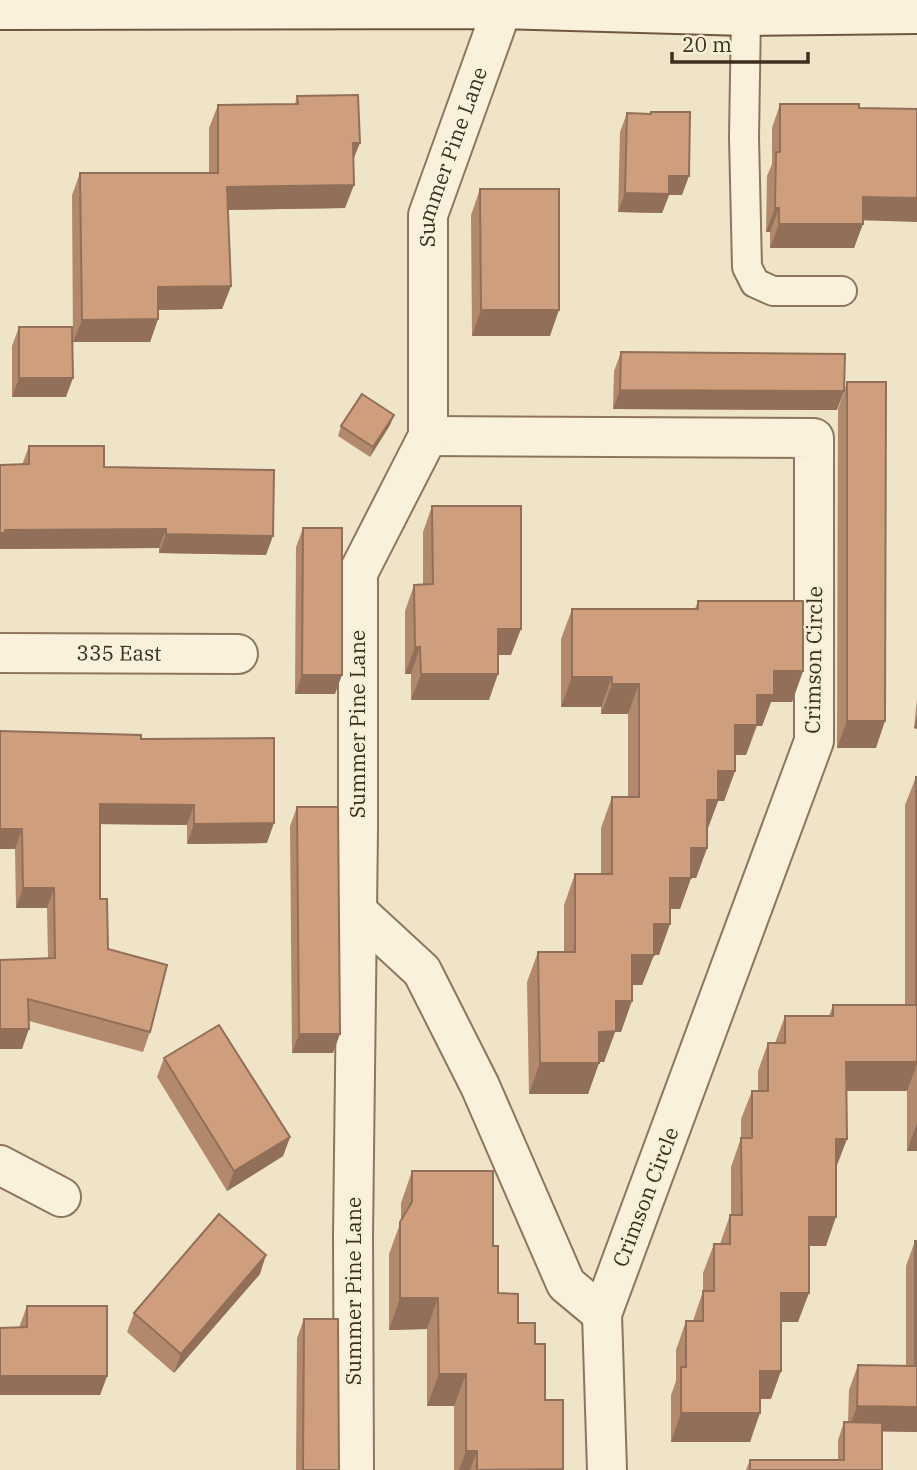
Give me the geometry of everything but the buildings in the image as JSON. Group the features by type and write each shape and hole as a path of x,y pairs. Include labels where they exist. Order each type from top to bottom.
{"street":[{"path":"0,10 502,9 746,16 808,8 917,14"},
{"name":"Summer Pine Lane","path":"354,1470 358,573 428,436 428,215 502,9"},
{"name":"Crimson Circle","path":"428,436 814,438 814,741 602,1314 607,1470"},
{"name":"335 East","path":"0,653 238,654"},
{"path":"357,911 422,971 480,1086 566,1284 602,1314"},
{"path":"0,1165 61,1198"}],"lane":[{"path":"746,16 744,150 747,267 755,283 773,291 842,291"}]}
